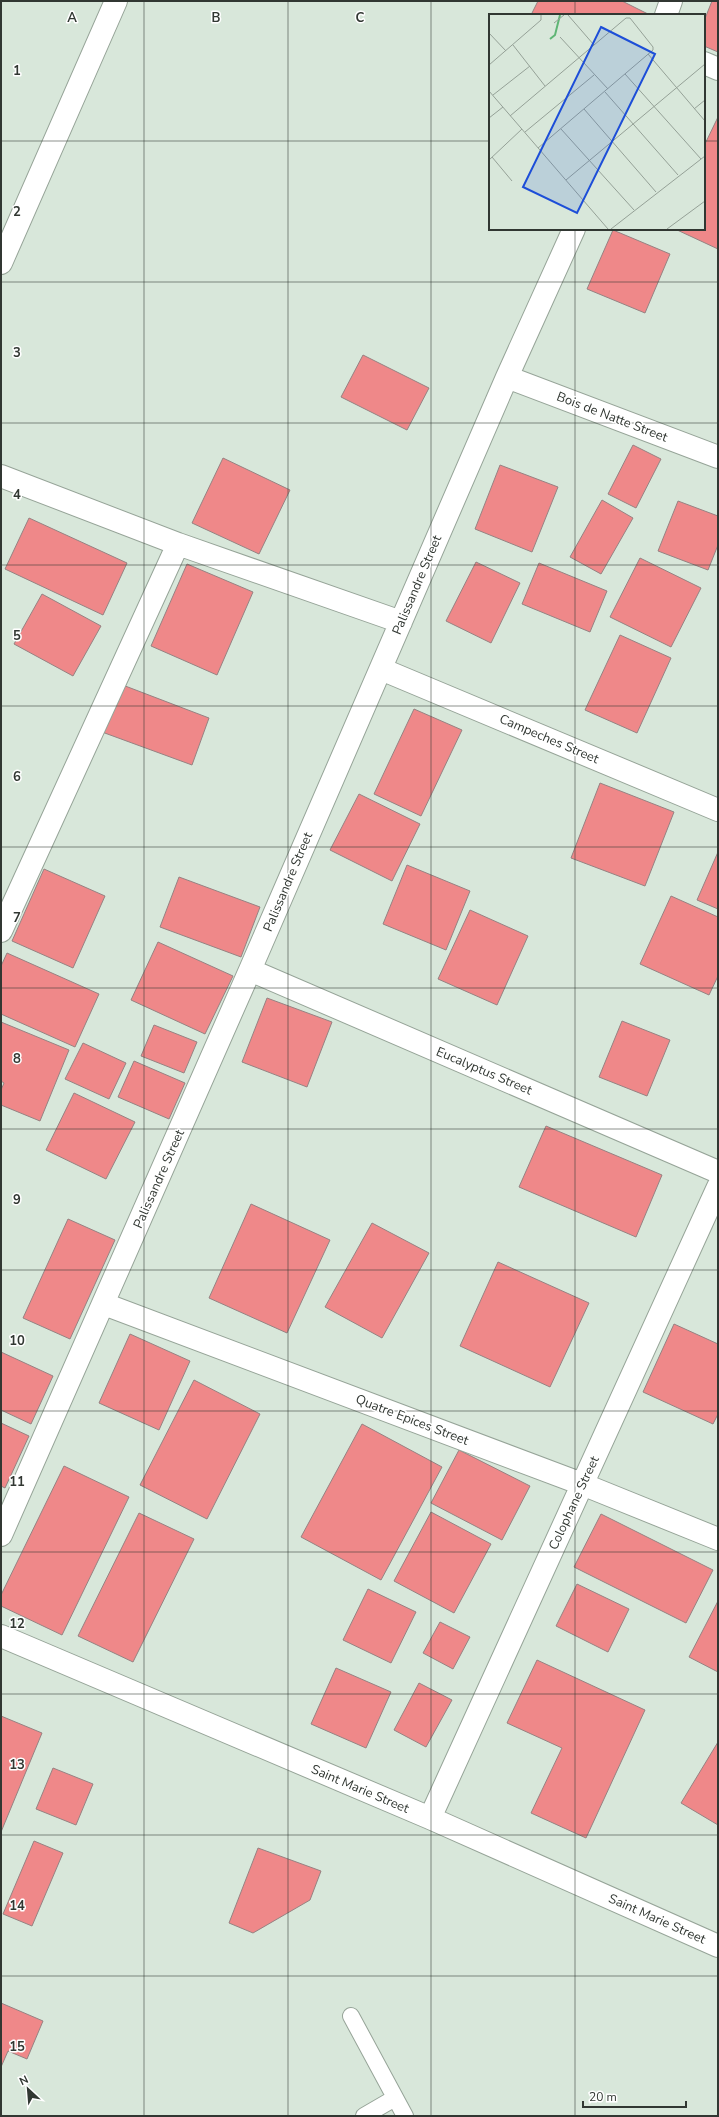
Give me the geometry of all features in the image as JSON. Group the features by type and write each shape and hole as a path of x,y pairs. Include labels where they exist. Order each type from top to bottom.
{"street":[{"path":"1,264 10,221 116,1"},
{"path":"666,14 671,1"},
{"path":"705,63 718,69"},
{"name":"Palissandre Street","path":"1,1535 250,970 507,377 574,230"},
{"name":"Bois de Natte Street","path":"507,377 718,457"},
{"path":"1,476 178,544 401,622"},
{"path":"1,932 178,544"},
{"name":"Campeches Street","path":"381,669 718,810"},
{"name":"Eucalyptus Street","path":"250,970 718,1172"},
{"name":"Colophane Street","path":"430,1818 718,1187"},
{"name":"Quatre Epices Street","path":"104,1304 582,1484 718,1539"},
{"name":"Saint Marie Street","path":"1,1636 430,1818 718,1946"}],"lane":[{"path":"351,2016 405,2116"},
{"path":"364,2116 395,2098"}],"building":[{"path":"538,1 622,1 648,14 532,14"},
{"path":"712,1 718,1 718,52 705,46 705,18"},
{"path":"718,117 718,249 677,230 705,230 705,144"},
{"path":"613,230 670,254 645,313 587,289"},
{"path":"363,355 429,388 407,430 341,397"},
{"path":"633,445 661,459 636,508 608,494"},
{"path":"223,458 290,490 259,554 192,523"},
{"path":"500,465 558,487 532,552 475,529"},
{"path":"602,500 633,518 601,574 570,557"},
{"path":"678,501 718,516 718,545 708,570 658,551"},
{"path":"29,518 127,563 103,615 5,569"},
{"path":"640,558 701,588 671,647 610,617"},
{"path":"476,562 520,583 491,643 446,621"},
{"path":"539,563 607,591 590,632 522,604"},
{"path":"187,564 253,592 217,675 151,646"},
{"path":"42,594 101,626 73,676 14,644"},
{"path":"620,635 671,658 637,733 585,710"},
{"path":"120,684 209,718 192,765 102,732"},
{"path":"414,709 462,730 421,816 374,794"},
{"path":"600,783 674,812 645,886 571,858"},
{"path":"359,794 420,824 392,881 330,850"},
{"path":"718,852 718,909 697,900"},
{"path":"407,865 470,891 446,950 383,924"},
{"path":"44,869 105,896 73,968 12,941"},
{"path":"179,877 260,907 241,957 160,927"},
{"path":"671,896 718,917 718,976 709,995 640,964"},
{"path":"470,910 528,936 497,1005 438,979"},
{"path":"158,942 233,976 205,1034 131,1000"},
{"path":"7,953 99,994 75,1047 1,1014 1,966"},
{"path":"267,998 332,1022 307,1087 242,1062"},
{"path":"622,1021 670,1040 647,1096 599,1077"},
{"path":"1,1022 69,1050 40,1121 1,1105 1,1090 4,1083 1,1081"},
{"path":"154,1025 197,1042 184,1073 141,1056"},
{"path":"83,1043 126,1063 109,1099 65,1079"},
{"path":"134,1061 185,1083 169,1119 118,1097"},
{"path":"74,1093 135,1122 106,1179 46,1150"},
{"path":"546,1126 662,1175 636,1237 519,1187"},
{"path":"251,1204 330,1240 287,1333 209,1298"},
{"path":"68,1219 115,1240 70,1339 23,1318"},
{"path":"372,1223 429,1253 382,1338 325,1307"},
{"path":"498,1262 589,1303 550,1387 460,1346"},
{"path":"674,1324 718,1344 718,1414 713,1424 643,1392"},
{"path":"130,1334 190,1361 159,1430 99,1403"},
{"path":"1,1352 53,1376 31,1424 1,1410"},
{"path":"194,1380 260,1414 207,1519 140,1485"},
{"path":"1,1423 29,1436 5,1488 1,1486"},
{"path":"362,1424 442,1467 381,1580 301,1537"},
{"path":"459,1450 530,1486 502,1540 431,1503"},
{"path":"64,1466 129,1497 62,1635 1,1606 1,1595"},
{"path":"431,1512 491,1544 454,1613 394,1581"},
{"path":"139,1513 194,1539 133,1662 78,1636"},
{"path":"601,1514 713,1570 686,1623 574,1567"},
{"path":"577,1584 629,1609 608,1652 556,1626"},
{"path":"368,1589 416,1612 391,1663 343,1640"},
{"path":"718,1601 718,1672 689,1657"},
{"path":"440,1622 470,1637 453,1669 423,1653"},
{"path":"537,1660 645,1710 586,1838 531,1813 562,1748 507,1723"},
{"path":"336,1668 391,1692 366,1748 311,1724"},
{"path":"419,1683 452,1700 426,1747 394,1730"},
{"path":"1,1716 42,1733 1,1832"},
{"path":"718,1742 718,1825 681,1803"},
{"path":"53,1768 93,1784 76,1825 36,1809"},
{"path":"34,1841 63,1853 32,1926 3,1914"},
{"path":"258,1848 321,1871 310,1900 253,1933 229,1923"},
{"path":"1,2003 43,2021 27,2059 8,2051 1,2067"}]}
